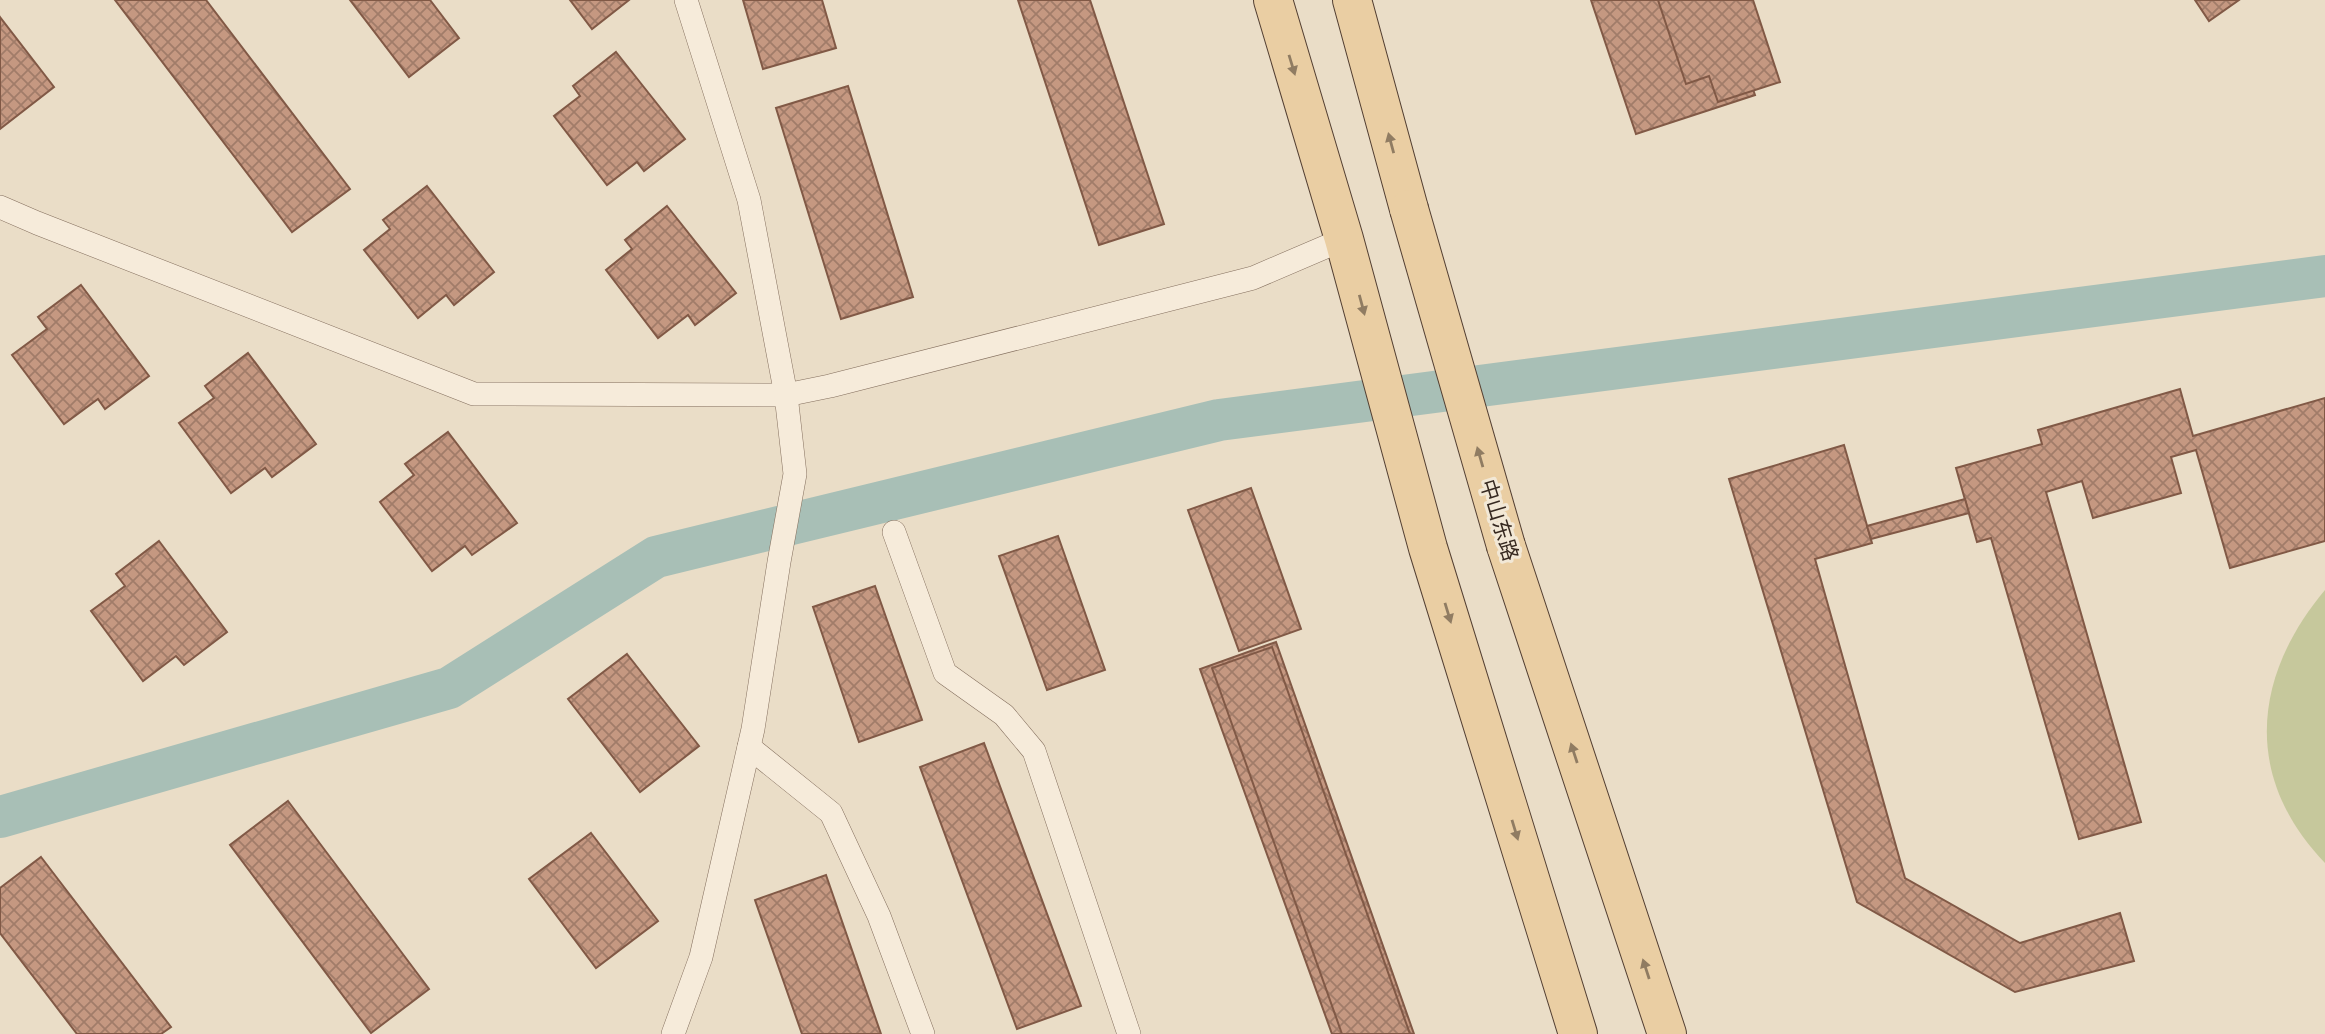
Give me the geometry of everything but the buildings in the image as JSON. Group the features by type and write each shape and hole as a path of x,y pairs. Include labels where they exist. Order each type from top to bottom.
{"main road":[{"path":"1273,0 1344,239 1428,548 1578,1034"},
{"name":"中山东路","path":"1352,0 1506,546 1667,1034"}],"lane":[{"path":"673,1034 701,957 749,747 795,474 786,396 749,200 686,0"},
{"path":"0,207 474,394 786,396 1253,278 1344,239"},
{"path":"894,532 946,673 1004,715 1034,751 1124,1033"},
{"path":"749,747 831,813 879,916 923,1034"}],"green space":[{"path":"2325,590 2325,863 2298,830 2280,797 2270,762 2267,727 2271,692 2283,657 2301,623"}],"waterway":[{"path":"0,817 449,688 656,557 1219,420 2325,276"}]}
